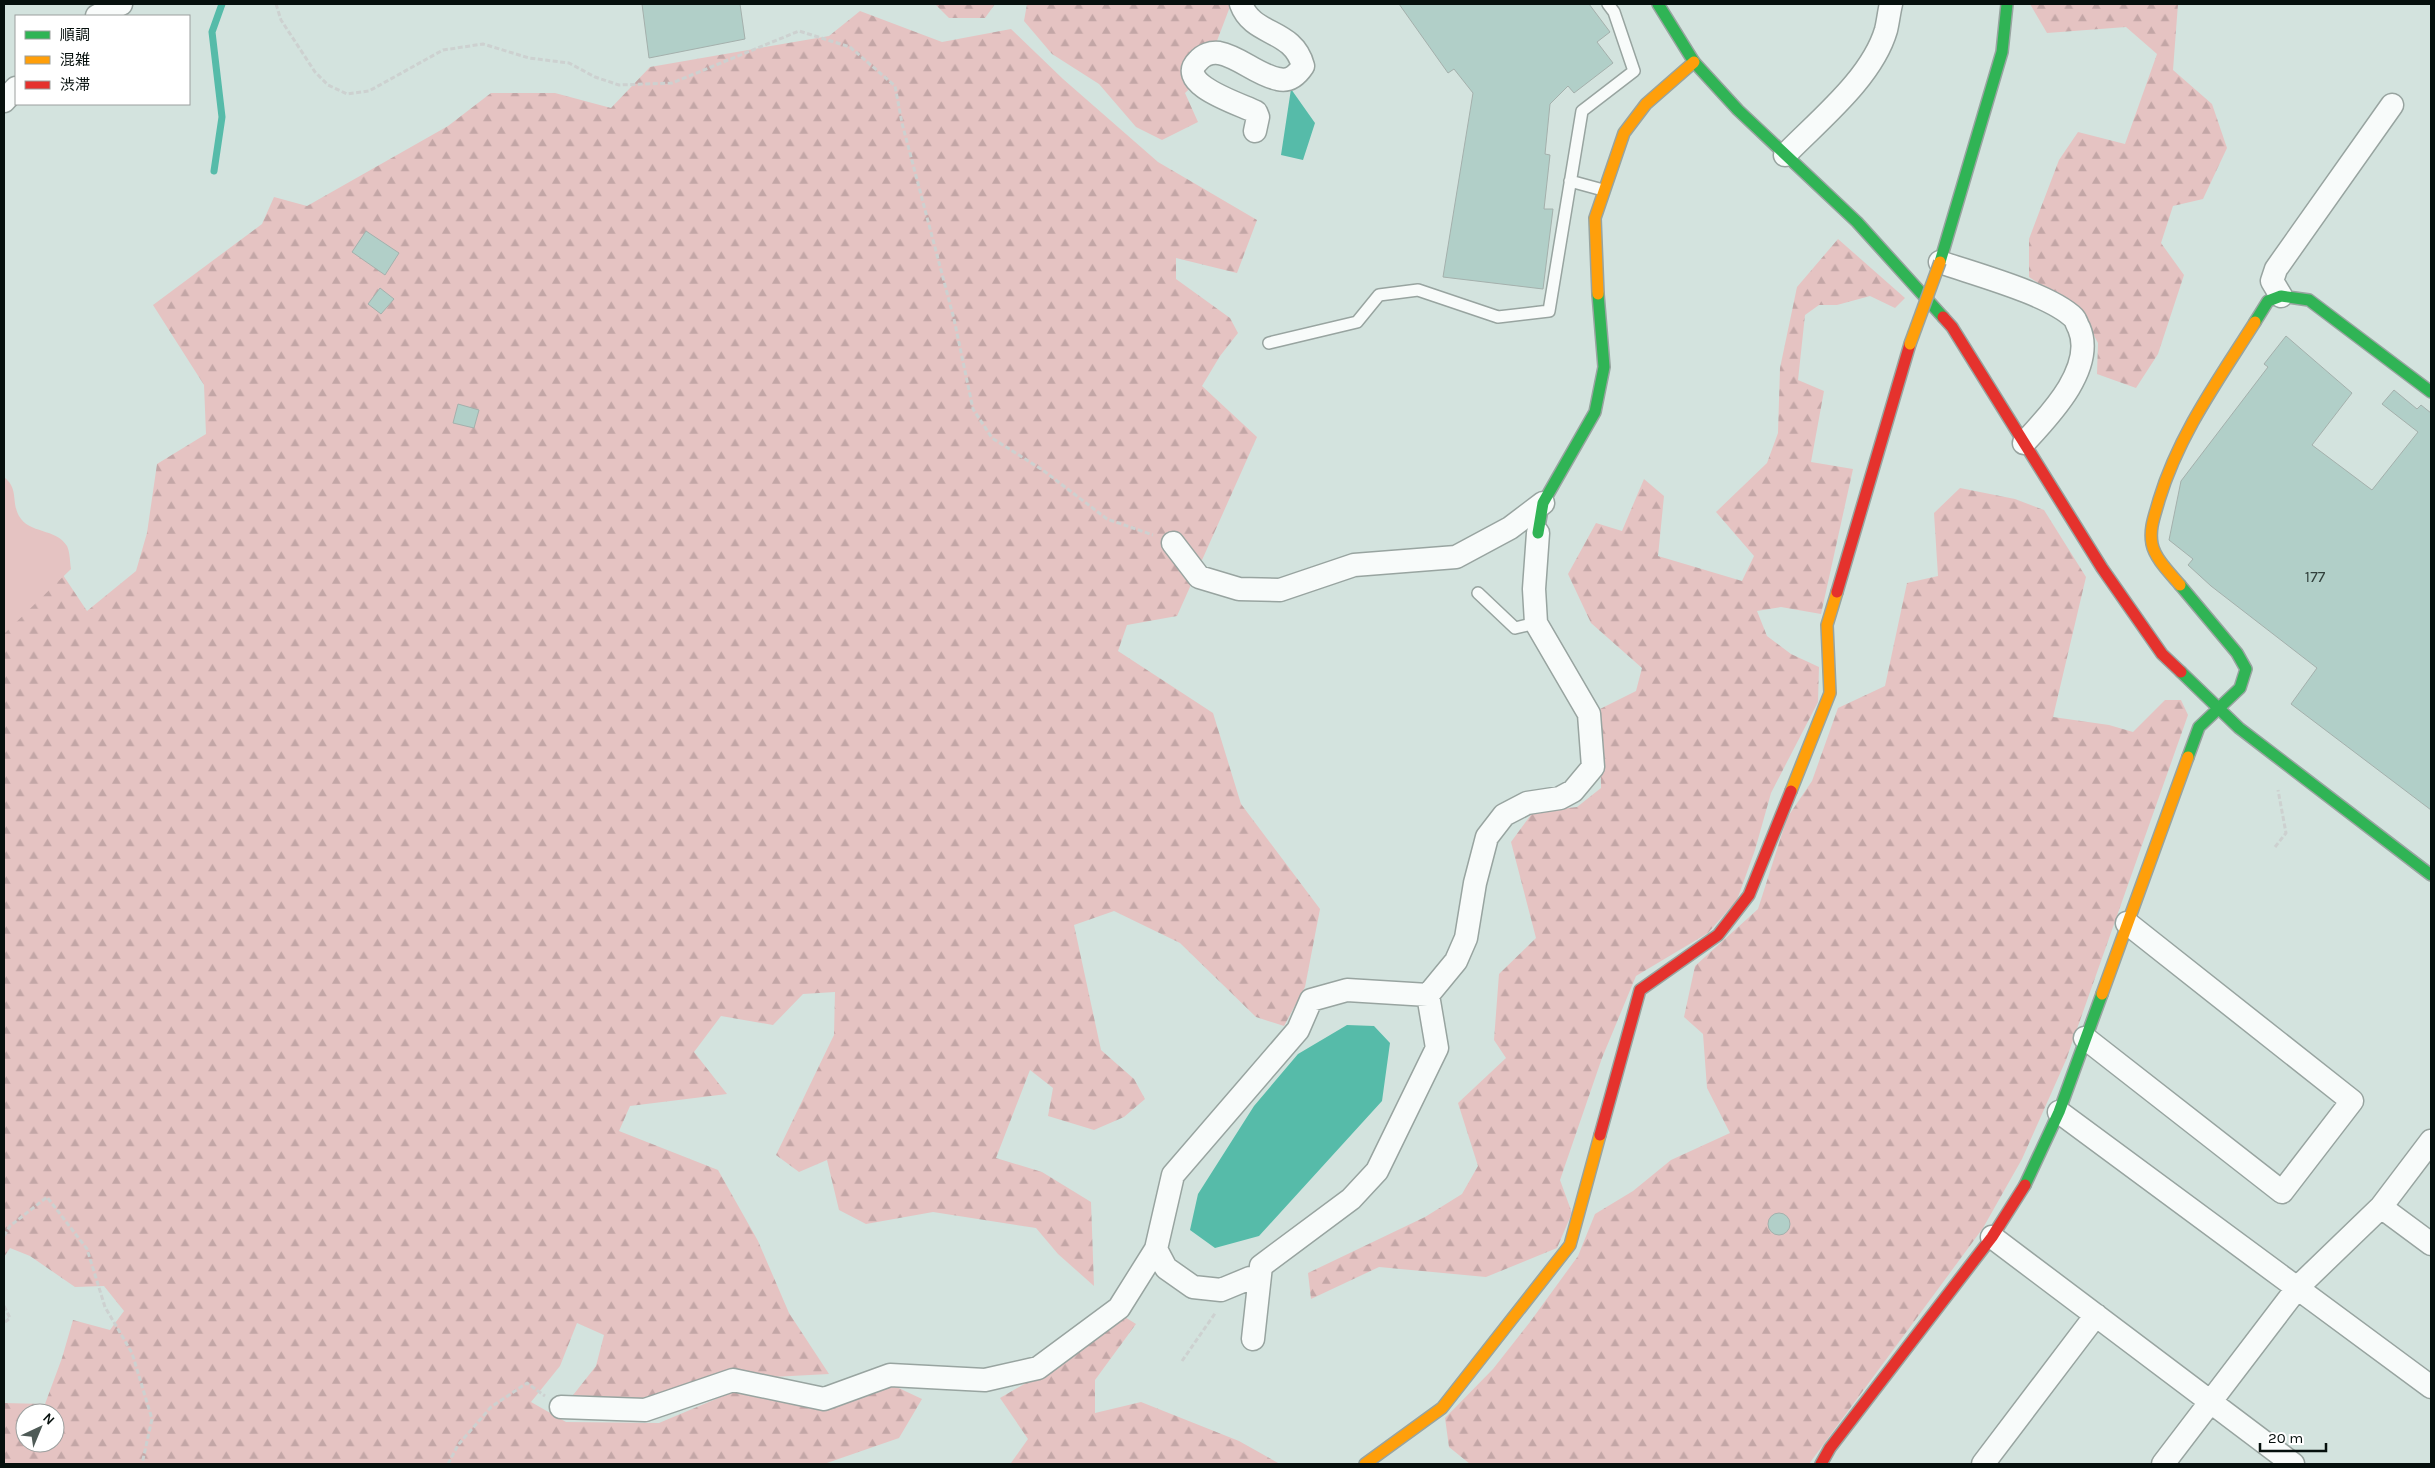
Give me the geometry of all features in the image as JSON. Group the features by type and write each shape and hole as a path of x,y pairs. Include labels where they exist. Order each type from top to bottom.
{"street":[{"path":"99,15 121,4"},
{"path":"1241,4 1251,20 1291,43 1299,52 1303,66 1298,73 1290,79 1278,79 1217,53 1205,55 1196,62 1191,71 1193,78 1202,87 1256,112 1258,117 1256,131"},
{"path":"1658,4 1694,62 1738,110 1857,222 1952,327 2102,568 2162,654 2217,709 2283,763 2431,875"},
{"path":"1785,154 1849,90 1873,59 1886,31 1891,4"},
{"path":"1365,1464 1442,1408 1570,1245 1640,990 1718,935 1749,895 1830,692 1827,625 1910,344 1940,262 2002,52 2008,4"},
{"path":"1253,1339 1261,1266 1351,1199 1377,1171 1437,1048 1428,995 1456,961 1466,938 1475,883 1487,837 1504,815 1527,803 1560,798 1573,792 1593,767 1589,714 1536,623 1534,589 1538,533 1543,503 1595,412 1604,367 1598,298 1595,218 1603,190 1624,133 1646,104 1694,62"},
{"path":"4,101 15,89"},
{"path":"2280,296 2272,280 2276,269 2392,105"},
{"path":"1940,262 2047,300 2075,319 2083,339 2081,360 2067,392 2024,444"},
{"path":"1821,1464 1830,1448 1992,1237 2031,1176 2059,1112 2199,727 2240,688 2246,669 2237,652 2162,563 2152,546 2152,526 2168,471 2188,430 2268,301 2280,296 2309,300 2431,392"},
{"path":"1173,542 1199,577 1239,589 1280,590 1354,565 1456,557 1510,528 1543,503"},
{"path":"2085,1038 2282,1192 2352,1101 2127,923"},
{"path":"562,1407 645,1410 733,1380 824,1399 890,1375 985,1380 1038,1368 1119,1308 1156,1249 1173,1175 1298,1030 1311,1000 1347,990 1428,995"},
{"path":"2059,1112 2431,1387"},
{"path":"2163,1464 2298,1287 2380,1207 2431,1140"},
{"path":"2380,1207 2431,1244"},
{"path":"1992,1237 2293,1464"},
{"path":"1156,1249 1166,1268 1193,1287 1221,1290 1250,1278 1259,1278"},
{"path":"1983,1464 2096,1315"}],"lane":[{"path":"1269,343 1357,322 1379,296 1418,290 1498,317 1549,311 1582,111 1634,71 1614,12 1608,4"},
{"path":"1570,181 1603,190"},
{"path":"1478,593 1515,628 1536,623"}],"path":[{"path":"276,4 281,20 315,72 328,85 347,94 369,91 443,50 483,44 529,58 569,63 595,78 618,85 672,83 800,31 850,47 895,86 902,123 954,319 973,409 992,438 1044,471 1107,519 1173,542"},
{"path":"2275,847 2286,833 2277,782"},
{"path":"4,1236 10,1226 47,1197 87,1250 105,1307 132,1353 152,1419 142,1464"},
{"path":"4,1306 10,1318 4,1323"},
{"path":"1182,1361 1219,1308"},
{"path":"448,1464 458,1444 491,1407 527,1383 562,1407"}],"green space":[{"path":"935,4 995,4 985,18 949,18"},
{"path":"1027,4 1231,4 1204,75 1185,93 1198,122 1162,140 1136,127 1099,84 1052,54 1024,21"},
{"path":"2030,4 2178,4 2173,70 2212,104 2227,148 2203,199 2173,206 2161,243 2184,275 2158,354 2136,388 2097,374 2098,343 2081,311 2029,277 2029,239 2059,160 2078,132 2125,144 2157,54 2126,27 2047,33"},
{"path":"860,11 942,42 1011,29 1063,79 1158,162 1257,220 1237,273 1176,258 1176,279 1230,318 1238,333 1220,356 1202,386 1257,437 1177,616 1127,625 1118,651 1213,713 1241,804 1320,909 1305,987 1284,1026 1256,1017 1180,943 1114,911 1074,925 1101,1050 1134,1079 1145,1099 1124,1117 1094,1130 1048,1116 1053,1088 1030,1070 996,1158 1042,1172 1091,1202 1094,1286 1058,1254 1036,1228 933,1212 866,1224 839,1210 827,1160 799,1172 776,1155 834,1035 835,992 803,994 773,1025 721,1016 694,1052 727,1094 630,1106 619,1131 718,1170 758,1241 789,1313 829,1374 772,1377 655,1398 570,1399 596,1366 604,1335 577,1323 560,1366 531,1402 566,1422 659,1423 735,1391 824,1407 888,1383 922,1399 899,1438 824,1464 4,1464 4,1403 15,1403 15,1453 65,1453 65,1403 45,1403 62,1358 73,1320 110,1330 124,1311 104,1286 75,1287 30,1256 10,1248 4,1257 4,628 59,569 87,611 136,571 147,533 157,464 206,434 204,385 153,305 262,224 274,197 307,206 448,126 491,93 555,93 611,108 650,67 829,36"},
{"path":"1838,239 1905,298 1895,308 1870,296 1837,305 1819,305 1805,315 1798,380 1824,391 1811,462 1853,469 1821,614 1781,607 1757,611 1767,636 1791,654 1819,667 1818,702 1771,793 1755,850 1737,900 1708,933 1636,976 1602,1058 1560,1180 1572,1213 1557,1248 1486,1277 1379,1267 1311,1299 1308,1273 1425,1217 1462,1194 1478,1166 1458,1103 1506,1058 1494,1040 1499,974 1536,938 1511,842 1533,812 1577,807 1601,788 1600,709 1636,691 1642,668 1591,623 1568,574 1596,523 1622,531 1644,479 1664,496 1658,556 1742,581 1754,556 1716,512 1767,463 1778,433 1780,368 1797,287"},
{"path":"4,477 12,486 17,511 23,522 62,540 68,548 71,569 4,634"},
{"path":"1960,488 2015,499 2044,510 2086,577 2053,717 2109,725 2133,732 2165,700 2181,700 2188,715 2066,1060 2022,1159 1983,1228 1809,1464 1470,1464 1449,1447 1445,1418 1493,1369 1530,1322 1578,1256 1595,1214 1633,1191 1671,1160 1730,1133 1707,1088 1703,1034 1684,1017 1695,966 1758,909 1787,818 1812,781 1838,708 1885,686 1907,583 1938,576 1934,513"},
{"path":"1120,1314 1136,1324 1095,1380 1095,1413 1141,1402 1239,1441 1280,1464 1007,1464 1011,1463 1028,1439 1000,1398 1038,1376"}],"shaded area":[{"path":"1291,89 1315,123 1303,160 1281,155"},
{"path":"1347,1025 1374,1026 1390,1043 1382,1101 1259,1236 1215,1248 1190,1230 1198,1194 1254,1106 1298,1054"}],"building":[{"path":"642,4 740,4 745,39 649,58"},
{"path":"1399,4 1589,4 1610,32 1597,42 1613,63 1574,93 1568,86 1550,104 1545,154 1550,155 1544,209 1553,209 1543,289 1443,277 1473,93 1454,69 1448,73"},
{"path":"366,231 399,253 385,275 352,252"},
{"path":"380,288 394,299 381,314 368,304"},
{"path":"2286,336 2352,393 2312,445 2372,490 2418,432 2382,404 2394,390 2417,409 2421,405 2431,413 2431,810 2291,704 2317,668 2211,586 2188,565 2193,559 2169,540 2181,481 2268,367 2264,364"},
{"path":"458,404 479,410 474,428 453,423"},
{"path":"1779,1213 1787,1216 1790,1224 1787,1232 1779,1235 1771,1232 1768,1224 1771,1216"}],"waterway":[{"path":"214,171 222,117 212,32 222,4"}],"traffic: fast":[{"path":"1658,4 1694,62 1738,110 1857,222 1943,317"},
{"path":"1940,262 2002,52 2007,4"},
{"path":"1538,533 1543,503 1595,412 1604,367 1598,294"},
{"path":"2255,322 2268,301 2281,296 2309,300 2431,392"},
{"path":"2180,585 2237,653 2246,669 2240,688 2199,727 2188,757"},
{"path":"2181,672 2239,728 2431,875"},
{"path":"2025,1185 2059,1112 2102,994"}],"traffic: slow":[{"path":"1598,294 1595,218 1624,133 1646,104 1694,62"},
{"path":"1910,344 1940,262"},
{"path":"2180,585 2164,566 2154,550 2151,532 2154,516 2177,452 2214,386 2255,322"},
{"path":"1791,791 1830,693 1827,625 1837,592"},
{"path":"2102,994 2188,757"},
{"path":"1365,1464 1442,1408 1570,1245 1600,1135"}],"traffic: jam":[{"path":"1943,317 1952,327 2102,568 2162,654 2181,672"},
{"path":"1837,592 1910,344"},
{"path":"1600,1135 1640,990 1718,935 1749,895 1791,791"},
{"path":"1821,1464 1830,1448 1992,1237 2025,1185"}]}
